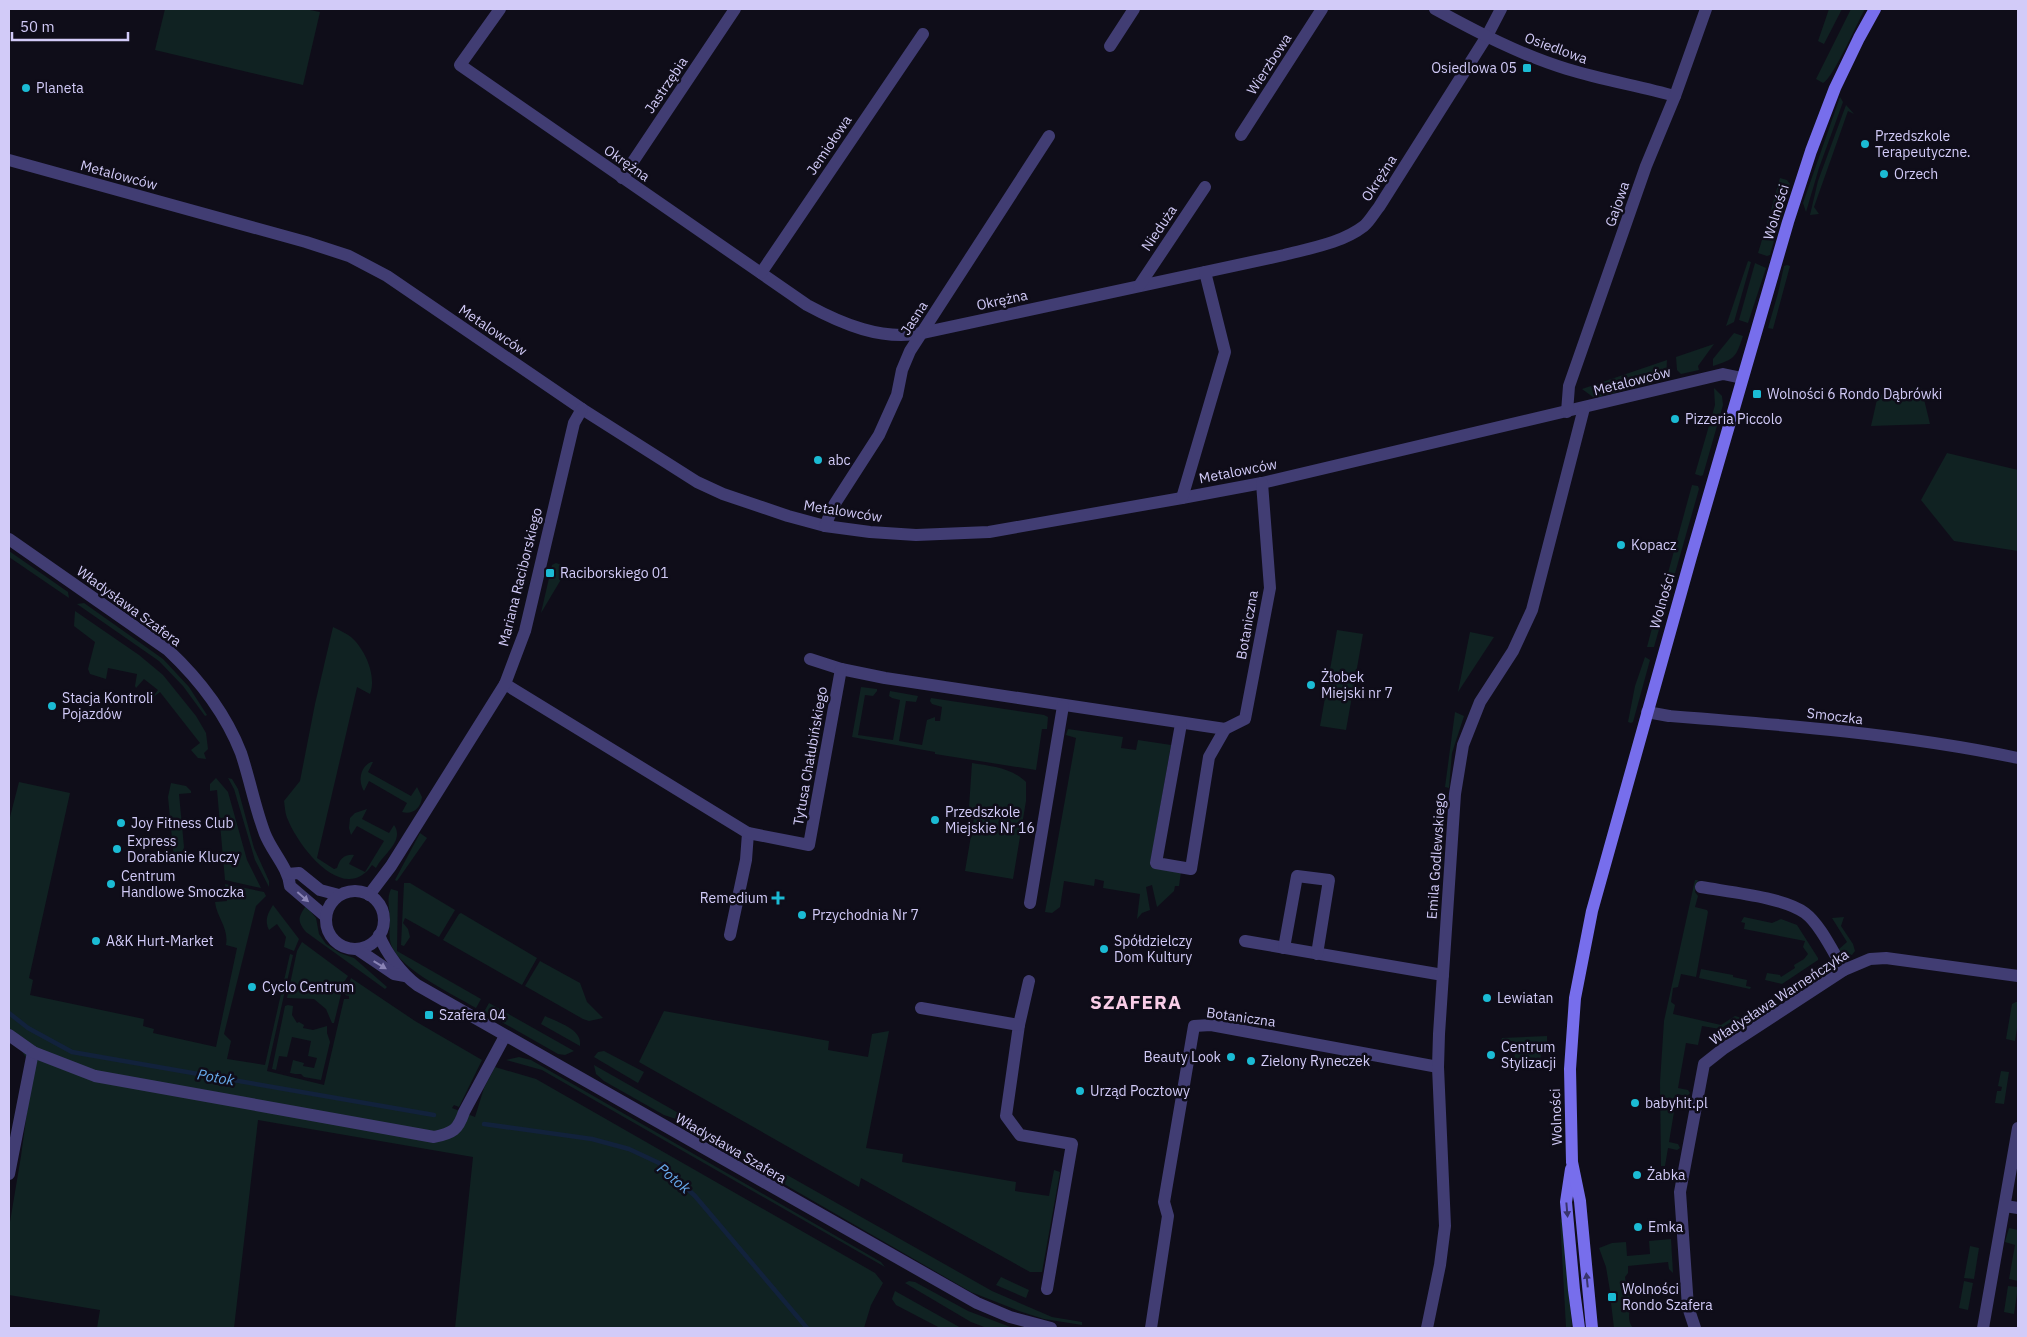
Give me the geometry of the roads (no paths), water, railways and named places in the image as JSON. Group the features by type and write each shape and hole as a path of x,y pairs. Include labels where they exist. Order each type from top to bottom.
{"main road":[{"name":"Wolności","path":"1579,1328 1566,1202 1572,1162 1570,1069 1575,998 1592,911 1742,378 1788,222 1811,150 1835,88 1875,9"},
{"name":"Wolności","path":"1572,1162 1580,1201 1592,1328"}],"street":[{"name":"Okrężna","path":"500,9 460,65 806,305 847,324 890,336 908,336 1205,272 1322,246 1348,236 1363,227 1388,194 1501,9"},
{"name":"Jastrzębia","path":"622,178 736,9"},
{"path":"1110,46 1134,9"},
{"name":"Wierzbowa","path":"1241,135 1322,9"},
{"name":"Osiedlowa","path":"1434,9 1486,36 1566,69 1675,96"},
{"name":"Gajowa","path":"1568,412 1570,386 1646,166 1675,96 1706,9"},
{"name":"Jemiołowa","path":"760,273 923,34"},
{"name":"Jasna","path":"825,526 834,505 879,436 898,395 904,364 910,351 1049,136"},
{"name":"Metalowców","path":"9,160 306,242 349,256 387,276 582,409 665,463 723,494 788,516 825,526 870,532 916,535 989,532 1182,498 1262,483 1723,374 1742,378"},
{"name":"Nieduża","path":"1139,286 1205,187"},
{"path":"1182,498 1224,352 1205,272"},
{"name":"Emila Godlewskiego","path":"1427,1328 1440,1265 1444,1226 1438,1067 1456,785 1462,745 1480,702 1513,651 1532,610 1584,408"},
{"name":"Mariana Raciborskiego","path":"369,894 391,866 505,684 525,631 574,423 582,409"},
{"name":"Botaniczna","path":"1224,729 1245,719 1270,588 1262,483"},
{"name":"Władysława Szafera","path":"9,539 168,650 206,690 221,711 233,735 265,834 288,874 290,886 325,916"},
{"path":"810,659 840,669 885,678 1224,729 1210,757 1191,868 1156,863 1182,724"},
{"name":"Tytusa Chałubińskiego","path":"748,833 809,845 840,669"},
{"path":"505,684 748,833 746,860 730,935"},
{"path":"1030,902 1063,706"},
{"name":"Smoczka","path":"1647,712 1670,716 1826,729 1990,752 2018,758"},
{"path":"288,874 299,874 320,890 339,895"},
{"path":"1284,948 1297,876 1329,880 1317,954"},
{"path":"1700,887 1778,901 1794,906 1814,922 1844,970"},
{"path":"354,890 369,894 377,900 382,908 384,918 380,936 366,947 357,949 340,946 328,933 325,916 332,901 339,895 354,890"},
{"name":"Władysława Szafera","path":"380,936 384,947 400,966 405,976 417,985 977,1303 1010,1317 1051,1328"},
{"path":"1245,941 1443,975"},
{"name":"Władysława Szafera","path":"357,949 394,974 405,976"},
{"name":"Władysława Warneńczyka","path":"1695,1328 1688,1307 1680,1192 1704,1064 1722,1049 1844,970 1870,959 1886,958 2018,976"},
{"path":"1029,982 1019,1025 1006,1116 1020,1135 1072,1144 1047,1289"},
{"path":"921,1008 1019,1025"},
{"name":"Botaniczna","path":"1151,1328 1168,1216 1164,1202 1194,1026 1211,1025 1438,1067"},
{"path":"9,1035 33,1052 96,1076 434,1138 450,1134 460,1125 464,1112 505,1036"},
{"path":"9,1174 33,1052"},
{"path":"1983,1328 2018,1128"},
{"path":"2005,1206 2018,1208"}],"waterway":[{"name":"Potok","path":"9,1013 28,1028 72,1052 434,1115"},
{"name":"Potok","path":"484,1124 592,1139 629,1149 659,1163 695,1196 807,1328"}],"place":[{"name":"Osiedlowa 05","path":"1527,68"},
{"name":"Planeta","path":"26,88"},
{"name":"Przedszkole Terapeutyczne.","path":"1865,144"},
{"name":"Orzech","path":"1884,174"},
{"name":"Wolności 6 Rondo Dąbrówki","path":"1757,394"},
{"name":"Pizzeria Piccolo","path":"1675,419"},
{"name":"abc","path":"818,460"},
{"name":"Kopacz","path":"1621,545"},
{"name":"Raciborskiego 01","path":"550,573"},
{"name":"Żłobek Miejski nr 7","path":"1311,685"},
{"name":"Stacja Kontroli Pojazdów","path":"52,706"},
{"name":"Przedszkole Miejskie Nr 16","path":"935,820"},
{"name":"Joy Fitness Club","path":"121,823"},
{"name":"Express Dorabianie Kluczy","path":"117,849"},
{"name":"Centrum Handlowe Smoczka","path":"111,884"},
{"name":"Remedium","path":"778,898"},
{"name":"Przychodnia Nr 7","path":"802,915"},
{"name":"A&K Hurt-Market","path":"96,941"},
{"name":"Spółdzielczy Dom Kultury","path":"1104,949"},
{"name":"Cyclo Centrum","path":"252,987"},
{"name":"Lewiatan","path":"1487,998"},
{"name":"Szafera 04","path":"429,1015"},
{"name":"Centrum Stylizacji","path":"1491,1055"},
{"name":"Beauty Look","path":"1231,1057"},
{"name":"Zielony Ryneczek","path":"1251,1061"},
{"name":"Urząd Pocztowy","path":"1080,1091"},
{"name":"babyhit.pl","path":"1635,1103"},
{"name":"Żabka","path":"1637,1175"},
{"name":"Emka","path":"1638,1227"},
{"name":"Wolności Rondo Szafera","path":"1612,1297"}],"district":[{"name":"SZAFERA","path":"1136,1002"}]}
